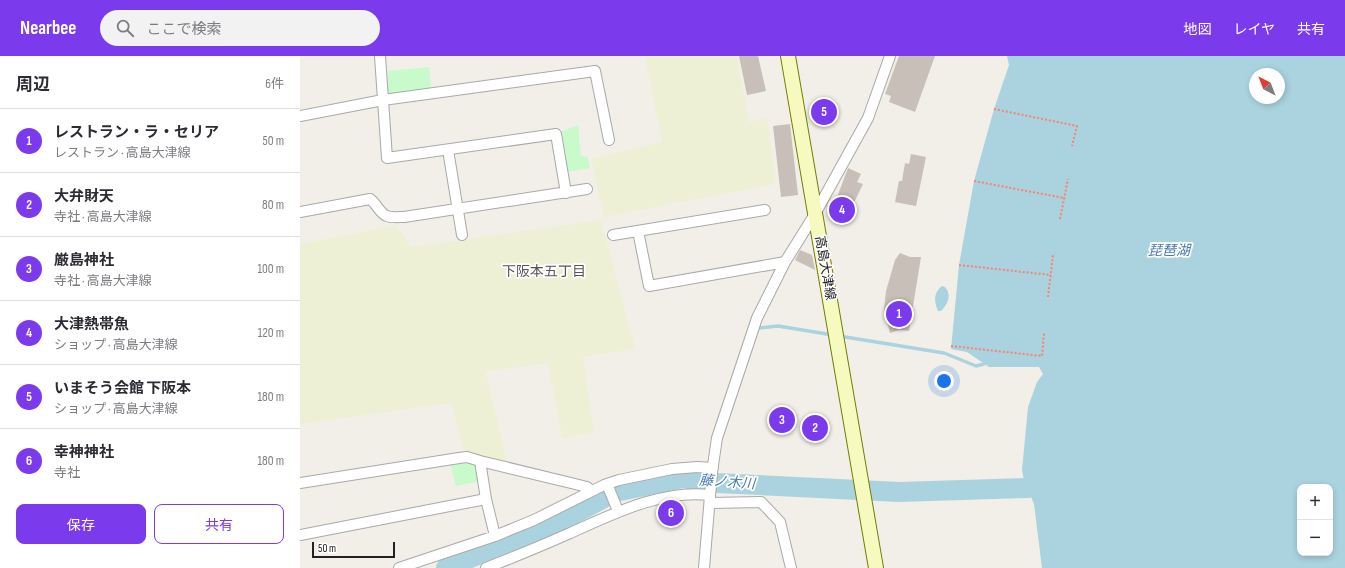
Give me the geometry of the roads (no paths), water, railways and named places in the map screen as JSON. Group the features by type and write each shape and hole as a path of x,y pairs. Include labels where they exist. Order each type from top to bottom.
{"main road":[{"name":"高島大津線","path":"788,56 876,568"}],"street":[{"path":"380,56 387,158 556,134 566,193"},
{"path":"704,568 712,470 717,438 757,318 785,262 816,214 868,118 890,56"},
{"path":"300,116 383,100 595,71 610,140"},
{"path":"448,150 462,235"},
{"path":"300,212 370,199 387,217 404,218 587,190"},
{"path":"613,235 760,211 754,201"},
{"path":"638,231 649,286 785,262"},
{"path":"300,483 467,458 587,487 591,491"},
{"path":"480,461 486,499 496,536"},
{"path":"399,568 496,536 534,520 591,491 619,480 672,469 697,467 712,470"},
{"path":"607,484 618,511"},
{"path":"486,568 523,554 618,511 642,504 694,493 761,502 780,522 791,568"},
{"path":"300,535 486,499"}],"water":[{"name":"琵琶湖","path":"1007,56 1345,56 1345,568 1042,568 1034,504 1024,481 1022,470 1028,407 1037,382 1043,374 1039,367 989,367 967,352 951,349 959,265 974,181 994,109 1009,65"},
{"path":"942,286 945,287 949,296 941,311 938,311 935,298 937,292"}],"waterway":[{"path":"759,328 778,326 833,335"},
{"path":"839,336 944,353 976,366 984,364"},
{"name":"藤ノ木川","path":"446,568 567,518 615,492 683,478 717,483 899,492 1027,488 1052,479"}],"place":[{"name":"いまそう会館 下阪本","path":"824,112"},
{"name":"大津熱帯魚","path":"842,210"},
{"name":"レストラン・ラ・セリア","path":"899,314"},
{"name":"厳島神社","path":"782,420"},
{"name":"大弁財天","path":"815,428"},
{"name":"幸神神社","path":"671,513"}],"district":[{"name":"下阪本五丁目","path":"544,271"}]}
